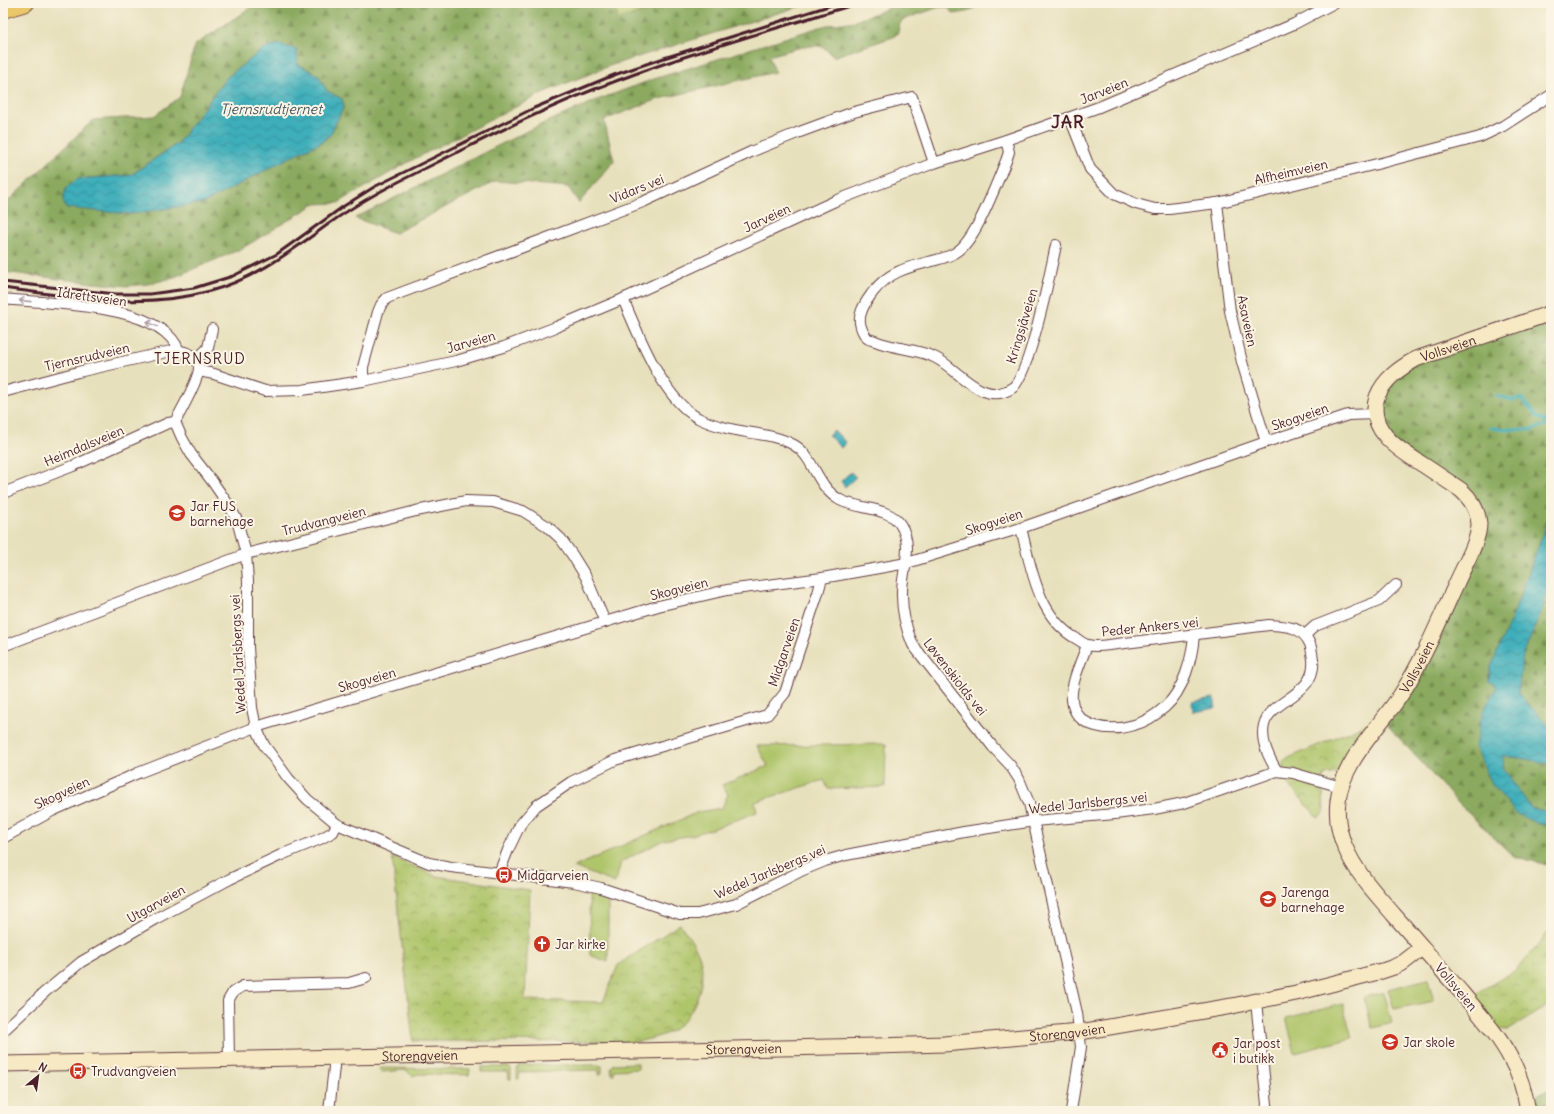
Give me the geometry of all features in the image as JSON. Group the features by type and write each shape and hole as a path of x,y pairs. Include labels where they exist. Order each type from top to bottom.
{"main road":[{"path":"3,10 26,3"},
{"name":"Vollsveien","path":"1528,1111 1519,1075 1512,1060 1500,1041 1368,883 1350,857 1338,822 1338,799 1350,764 1402,693 1418,665 1472,549 1479,526 1476,512 1469,497 1397,447 1382,433 1375,414 1375,404 1377,398 1386,381 1397,371 1425,355 1551,313"},
{"name":"Storengveien","path":"3,1064 944,1044 1080,1032 1256,1002 1394,967 1422,948"}],"street":[{"name":"Jarveien","path":"199,371 214,374 254,388 275,392 302,390 363,381 456,361 504,346 556,327 623,299 835,201 934,163 1006,140 1106,104 1294,24 1334,3"},
{"name":"Alfheimveien","path":"1070,118 1090,168 1114,194 1136,204 1155,209 1169,210 1217,203 1480,137 1504,126 1551,95"},
{"name":"Vidars vei","path":"363,381 363,366 378,312 383,301 392,296 643,202 753,151 797,133 854,112 912,97 934,163"},
{"name":"Kringsjåveien","path":"1006,140 1009,152 1006,161 977,226 967,243 958,252 947,257 904,268 892,274 879,285 863,306 859,318 861,326 867,338 883,344 924,353 936,358 975,388 985,392 1002,392 1013,387 1022,372 1039,320 1056,245"},
{"name":"Asaveien","path":"1217,203 1230,311 1242,362 1266,442"},
{"name":"Idrettsveien","path":"3,299 117,311 159,327 175,341 178,351"},
{"name":"Løvenskiolds vei","path":"623,299 656,369 668,389 684,408 697,418 713,424 783,440 795,446 804,454 828,493 840,500 876,510 891,516 899,523 907,543 907,563 902,595 903,613 913,645 993,747 1010,765 1024,790 1034,821 1077,1011 1080,1032 1080,1057 1071,1111"},
{"path":"197,359 208,348 212,329"},
{"path":"175,422 199,371 197,359 187,352 178,351"},
{"name":"Tjernsrudveien","path":"3,392 78,372 178,351"},
{"name":"Skogveien","path":"3,838 52,811 138,773 256,727 658,606 727,590 822,578 907,563 1021,528 1266,442 1348,415 1375,414"},
{"name":"Heimdalsveien","path":"3,493 73,466 168,423 175,422"},
{"name":"Wedel Jarlsbergs vei","path":"175,422 191,454 238,520 246,554 248,581 248,647 252,706 256,727 264,745 288,778 307,799 337,824 429,863 574,882 601,888 680,914 698,914 736,904 803,870 838,858 942,837 1034,821 1154,809 1190,801 1277,771 1293,773 1341,787"},
{"name":"Trudvangveien","path":"3,646 246,554 418,510 466,501 493,502 523,511 547,526 561,538 586,577 605,622"},
{"name":"Peder Ankers vei","path":"1021,528 1035,580 1042,600 1051,616 1062,628 1087,645 1109,646 1269,625 1286,626 1296,629 1306,635"},
{"name":"Midgarveien","path":"499,873 520,825 536,806 571,782 615,760 767,715 786,693 822,578"},
{"path":"1277,771 1269,756 1264,741 1264,723 1270,714 1306,685 1311,675 1313,664 1311,647 1306,635 1315,626 1379,601 1396,585"},
{"path":"1087,645 1073,686 1071,698 1073,707 1086,722 1098,728 1113,729 1133,726 1149,719 1166,707 1179,688 1185,674 1193,651 1194,635"},
{"name":"Utgarveien","path":"3,1031 45,992 81,962 155,919 230,879 333,832 337,824"},
{"path":"229,1059 228,1001 233,992 243,986 349,983 366,978"},
{"path":"1256,1002 1261,1036 1267,1104 1266,1111"},
{"path":"329,1111 334,1067 333,1057"}],"green space":[{"path":"257,3 612,3 618,19 676,3 810,3 612,65 547,91 412,160 338,203 315,204 241,249 172,278 148,284 127,286 3,272 3,206 93,120 154,116 180,97 195,45","holes":["262,50 298,64 318,75 327,91 342,99 344,107 330,135 320,143 298,153 63,201 78,179 131,175 178,143 226,78"]},
{"path":"612,3 676,3 618,19"},
{"path":"902,3 983,3 967,12 954,14 947,7 940,7 902,20 898,33 893,37 833,57 829,52 819,46 808,46 769,56 775,72 659,99 604,120 614,161 579,203 568,187 496,181 395,233 355,218 529,130 597,100 654,79 823,26 855,21"},
{"path":"1551,313 1551,866 1513,856 1458,803 1383,720 1472,549 1476,512 1397,447 1375,404 1407,364"},
{"path":"1373,721 1336,773 1325,775 1321,790 1323,794 1324,813 1318,818 1290,786 1283,763 1284,760"},
{"path":"886,744 885,787 828,789 824,780 755,802 757,812 692,835 664,840 621,862 615,883 574,867 698,812 722,808 728,794 722,785 768,766 757,746"},
{"path":"392,857 436,876 530,890 525,1000 603,1002 618,965 680,924 700,957 702,971 696,1002 691,1011 678,1027 658,1037 637,1042 413,1041"},
{"path":"589,893 608,898 608,962 590,955"},
{"path":"1551,929 1551,1004 1509,1030 1492,1029 1467,999 1516,970"},
{"path":"1428,979 1434,1001 1394,1009 1388,989"},
{"path":"1384,992 1392,1023 1372,1028 1364,997"},
{"path":"1343,1004 1352,1038 1295,1053 1286,1018"},
{"path":"638,1063 638,1069 614,1070 614,1074 612,1074 611,1068 614,1064"},
{"path":"520,1065 597,1065 602,1066 602,1073 599,1075 599,1070 520,1072 519,1079 517,1079 517,1069"},
{"path":"481,1067 509,1067 511,1069 511,1079 509,1079 508,1072 481,1072"},
{"path":"379,1068 470,1069 469,1075 419,1074 412,1076 406,1070 381,1072"},
{"path":"1551,1089 1551,1111 1537,1111 1535,1096"}],"water":[{"name":"Tjernsrudtjernet","path":"279,44 297,50 298,64 318,75 327,91 342,99 344,106 330,135 320,143 298,153 204,203 130,214 66,208 63,201 66,188 78,179 131,175 178,143 226,78 262,50"},
{"path":"834,430 846,443 841,448 828,435"},
{"path":"851,472 856,477 845,487 841,481"},
{"path":"1551,511 1551,573 1544,605 1523,656 1518,693 1550,727 1551,764 1503,756 1504,769 1531,808 1551,812 1551,825 1538,824 1517,814 1492,784 1475,746 1483,711 1497,687 1489,681 1490,669 1515,610"},
{"path":"1214,698 1216,708 1193,712 1192,702"}],"waterway":[{"path":"1496,396 1514,400 1521,398 1538,418 1551,422"},
{"path":"1491,428 1531,430 1551,423"}],"railway":[{"path":"3,282 116,294 150,294 194,288 233,276 277,254 344,206 374,187 534,108 614,75 838,3"},
{"path":"3,288 80,298 133,301 184,297 210,291 243,279 273,263 339,216 379,192 461,150 563,102 646,70 737,40 859,3"}],"place":[{"name":"Jar FUS barnehage","path":"177,513"},
{"name":"Midgarveien","path":"504,875"},
{"name":"Jarenga barnehage","path":"1268,899"},
{"name":"Jar kirke","path":"542,944"},
{"name":"Jar skole","path":"1390,1042"},
{"name":"Jar post i butikk","path":"1220,1050"},
{"name":"Trudvangveien","path":"78,1071"}],"district":[{"name":"JAR","path":"1068,122"},
{"name":"TJERNSRUD","path":"200,358"}]}
